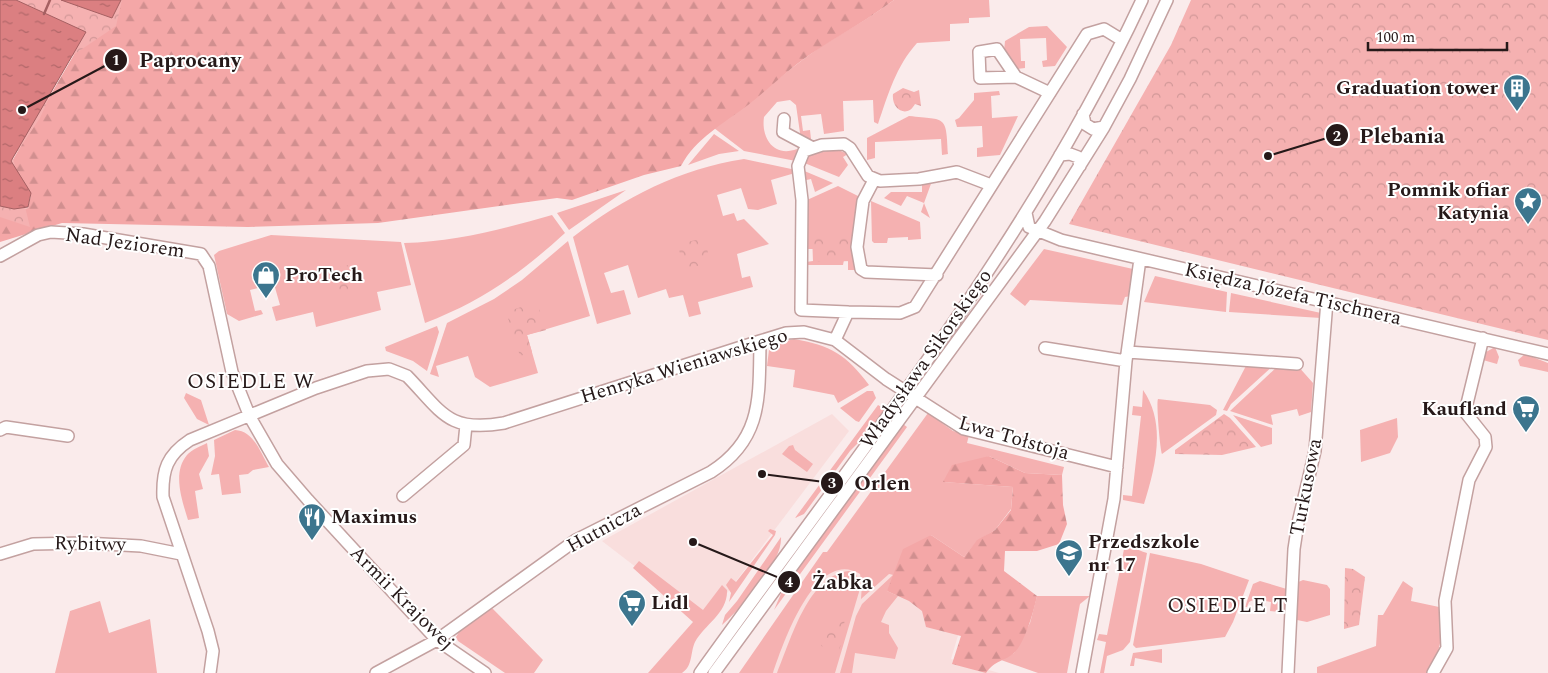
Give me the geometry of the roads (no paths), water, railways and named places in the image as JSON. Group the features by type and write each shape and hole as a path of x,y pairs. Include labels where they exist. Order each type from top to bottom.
{"street":[{"name":"Władysława Sikorskiego","path":"714,673 911,394 962,310 1026,213 1083,114 1142,0"},
{"name":"Władysława Sikorskiego","path":"700,673 911,394 1038,232 1104,127 1130,79 1167,0"},
{"path":"874,180 845,145 831,144 804,151 798,166 802,200 801,310 900,313 915,307 937,275 991,185 1087,34 1104,29 1122,40"},
{"path":"1016,77 1050,93"},
{"path":"1083,114 1085,124 1093,129 1104,127"},
{"path":"784,119 784,132 813,148"},
{"path":"1060,155 1070,154 1078,157 1080,166"},
{"path":"874,180 919,179 957,172 991,185"},
{"path":"874,180 862,201 857,247 860,269 866,272 937,275"},
{"path":"1026,213 1029,227 1038,232"},
{"name":"Nad Jeziorem","path":"0,256 38,235 51,232 83,234 196,253"},
{"name":"Księdza Józefa Tischnera","path":"1038,232 1061,240 1140,259 1327,301 1548,354"},
{"name":"Armii Krajowej","path":"196,253 201,254 209,266 232,372 250,417 263,441 287,477 437,640 485,673"},
{"path":"1082,673 1114,499 1127,357 1140,259"},
{"name":"Turkusowa","path":"1288,673 1294,549 1298,523 1315,451 1327,301"},
{"path":"835,340 848,312"},
{"name":"Henryka Wieniawskiego","path":"466,426 488,426 504,423 786,333 804,332 835,340 886,379 911,394"},
{"path":"1433,673 1447,648 1445,601 1468,480 1486,447 1485,437 1465,412 1483,338"},
{"name":"Hutnicza","path":"376,673 395,669 576,540 711,472 730,460 753,427 758,400 760,341"},
{"path":"1045,348 1127,357 1297,364"},
{"path":"210,673 213,651 208,631 163,497 162,480 168,461 177,449 190,440 341,379 367,371 389,369 407,376 451,420 466,426 464,445 403,496"},
{"name":"Lwa Tołstoja","path":"911,394 964,429 1117,467"},
{"path":"0,430 6,427 68,436"},
{"name":"Rybitwy","path":"0,554 33,544 84,543 141,546 181,554"}],"water":[{"path":"0,0 16,0 86,32 11,161 31,193 28,207 14,209 0,206"},
{"path":"61,0 121,0 112,18"}],"waterway":[{"path":"44,14 50,0"}],"place":[{"name":"Paprocany","path":"22,110"},
{"name":"Graduation tower","path":"1517,112"},
{"name":"Plebania","path":"1268,156"},
{"name":"Pomnik ofiar Katynia","path":"1528,225"},
{"name":"ProTech","path":"266,299"},
{"name":"Kaufland","path":"1526,433"},
{"name":"Orlen","path":"762,474"},
{"name":"Maximus","path":"312,541"},
{"name":"Żabka","path":"693,542"},
{"name":"Przedszkole nr 17","path":"1069,577"},
{"name":"Lidl","path":"632,627"}],"district":[{"name":"OSIEDLE W","path":"251,382"},
{"name":"OSIEDLE T","path":"1228,606"}]}
